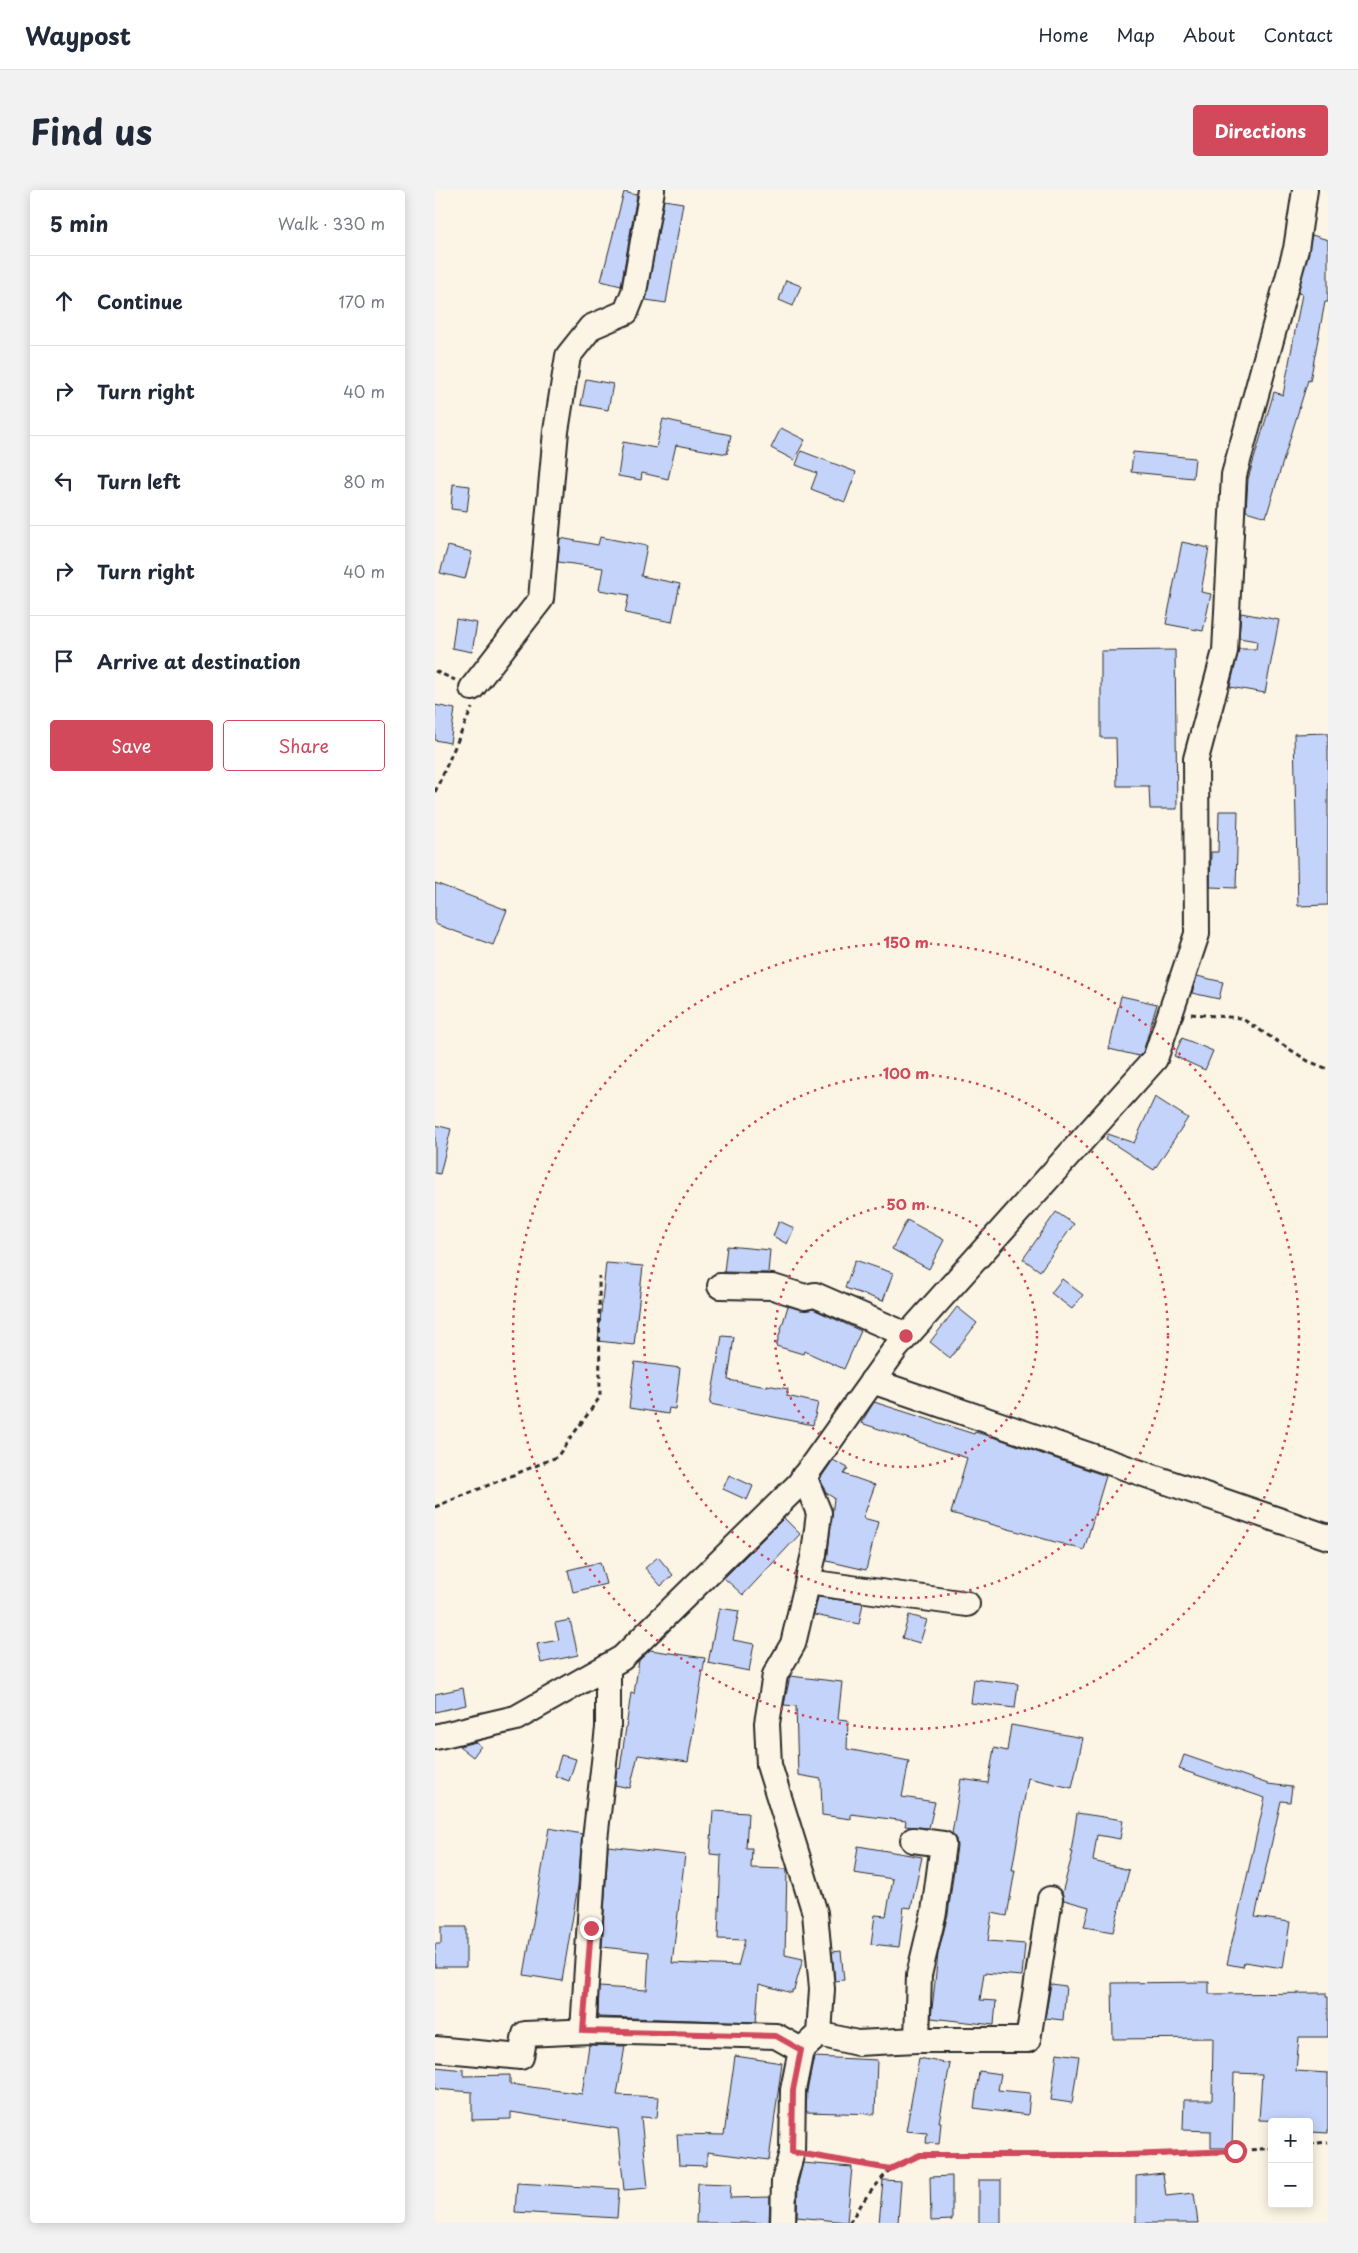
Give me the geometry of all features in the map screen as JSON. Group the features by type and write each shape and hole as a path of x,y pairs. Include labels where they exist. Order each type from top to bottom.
{"street":[{"path":"472,688 541,599 556,431 568,356 591,327 625,312 635,292 652,190"},
{"path":"435,1737 516,1718 622,1658 799,1484 907,1335 1155,1059 1197,934 1196,759 1225,652 1234,475 1296,249 1305,190"},
{"path":"720,1286 773,1287 805,1297 815,1296 907,1335"},
{"path":"872,1381 1328,1537"},
{"path":"783,2223 784,2182 792,2152 793,2090 810,2042 822,1989 815,1913 769,1765 767,1723 775,1675 793,1644 808,1582 819,1513 804,1476"},
{"path":"808,1582 967,1604"},
{"path":"583,2031 595,1839 608,1728 608,1666"},
{"path":"913,1840 943,1844 934,1912 919,1975 917,2040"},
{"path":"435,2049 521,2057 525,2034 583,2031 776,2036 810,2042 857,2043 917,2040 1028,2040 1050,1900"}],"path":[{"path":"435,672 472,688 472,708 435,792"},
{"path":"435,672 445,674"},
{"path":"1170,1013 1241,1018 1308,1061 1328,1069"},
{"path":"435,1507 557,1456 600,1397 599,1276"},
{"path":"1313,2144 1328,2142"},
{"path":"849,2223 867,2196 890,2169 920,2155 1127,2155 1268,2148"},
{"path":"792,2152 890,2169"}],"building":[{"path":"624,192 637,195 621,286 601,281"},
{"path":"664,200 683,203 666,303 646,300"},
{"path":"1312,235 1328,240 1328,302 1325,302 1310,381 1308,380 1266,517 1246,511 1248,479 1274,392 1283,395 1302,294 1298,293"},
{"path":"786,280 801,286 793,306 779,300"},
{"path":"586,379 613,384 608,410 581,405"},
{"path":"663,419 681,423 681,425 731,435 727,454 676,445 668,479 642,473 641,480 618,476 623,442 656,448"},
{"path":"781,428 805,440 794,460 771,448"},
{"path":"801,451 856,472 845,502 811,489 817,473 796,465"},
{"path":"1133,452 1195,458 1193,478 1131,472"},
{"path":"453,484 470,486 467,511 451,509"},
{"path":"600,537 647,546 641,576 680,584 672,622 625,613 629,595 599,590 603,568 558,562 560,538 598,545"},
{"path":"1182,542 1209,548 1201,592 1211,594 1203,631 1166,624"},
{"path":"448,546 472,552 465,579 440,573"},
{"path":"1241,613 1279,620 1265,693 1230,687 1239,649 1256,649 1257,641 1239,638"},
{"path":"456,619 477,623 472,652 452,648"},
{"path":"1175,650 1177,809 1150,809 1149,786 1117,786 1116,738 1101,738 1101,651"},
{"path":"435,705 455,709 450,743 435,740"},
{"path":"1328,733 1328,905 1298,906 1294,734"},
{"path":"1219,811 1238,811 1236,888 1210,887 1211,852 1218,852"},
{"path":"435,883 507,910 493,945 435,924"},
{"path":"1197,976 1223,982 1219,999 1192,993"},
{"path":"1121,996 1157,1004 1143,1052 1139,1056 1109,1049"},
{"path":"1182,1038 1213,1051 1205,1070 1174,1056"},
{"path":"1155,1097 1188,1118 1154,1170 1106,1139 1108,1134 1134,1143"},
{"path":"435,1125 451,1129 440,1174 435,1173"},
{"path":"1056,1212 1074,1224 1040,1271 1023,1259"},
{"path":"907,1220 944,1240 929,1269 892,1249"},
{"path":"779,1221 794,1228 787,1244 773,1236"},
{"path":"727,1246 770,1250 768,1273 724,1272"},
{"path":"855,1260 893,1273 883,1301 845,1288"},
{"path":"606,1263 643,1266 634,1345 598,1341"},
{"path":"1062,1279 1083,1295 1072,1309 1051,1293"},
{"path":"788,1306 801,1310 813,1309 861,1331 844,1369 804,1351 803,1354 776,1346"},
{"path":"957,1307 977,1323 950,1358 930,1342"},
{"path":"722,1336 734,1337 728,1380 788,1389 787,1396 818,1403 813,1425 710,1404"},
{"path":"635,1362 680,1368 675,1409 669,1408 668,1414 629,1408"},
{"path":"874,1402 974,1434 975,1432 999,1439 1106,1476 1084,1550 951,1513 967,1458 861,1423"},
{"path":"833,1460 848,1468 844,1474 875,1485 863,1518 878,1522 866,1570 827,1561 834,1498 826,1493 820,1479"},
{"path":"729,1475 753,1486 747,1500 723,1489"},
{"path":"784,1518 800,1534 743,1595 724,1578"},
{"path":"658,1557 673,1575 661,1586 645,1568"},
{"path":"600,1562 606,1584 573,1592 568,1570"},
{"path":"818,1597 863,1603 859,1624 814,1615"},
{"path":"719,1608 739,1611 733,1640 754,1644 749,1671 708,1663"},
{"path":"909,1615 927,1620 920,1643 902,1638"},
{"path":"570,1620 578,1655 541,1663 537,1644 559,1640 555,1623"},
{"path":"650,1650 705,1658 688,1762 638,1755 630,1788 615,1785 617,1768 620,1769 631,1693 634,1694 639,1660"},
{"path":"790,1676 842,1682 838,1719 848,1720 847,1749 909,1761 902,1797 935,1802 929,1828 905,1826 906,1821 851,1814 851,1819 822,1815 821,1779 798,1775 796,1706 784,1705"},
{"path":"974,1679 1018,1684 1015,1708 971,1703"},
{"path":"463,1688 466,1705 435,1712 435,1694"},
{"path":"1011,1725 1083,1738 1072,1788 1028,1778 1012,1870 1015,1870 1007,1916 992,1913 988,1941 1025,1944 1022,1976 984,1973 980,2000 996,2001 994,2025 931,2018 938,1954 948,1914 957,1846 956,1839 952,1834 961,1779 988,1783 994,1748 1007,1751"},
{"path":"476,1742 481,1746 473,1757 459,1746"},
{"path":"561,1755 576,1759 569,1781 555,1776"},
{"path":"1184,1755 1268,1784 1292,1787 1290,1802 1281,1801 1255,1917 1290,1922 1283,1968 1244,1962 1243,1967 1227,1964 1265,1798 1179,1769"},
{"path":"713,1811 748,1813 746,1848 752,1848 751,1868 787,1869 785,1955 803,1959 794,1990 792,1990 792,1993 759,1984 756,2022 598,2017 599,1987 647,1990 649,1952 602,1947 608,1846 685,1855 672,1963 738,1966 745,1940 718,1939 721,1855 710,1854"},
{"path":"1077,1813 1123,1820 1120,1839 1097,1835 1093,1861 1129,1870 1113,1932 1084,1927 1089,1907 1064,1900 1062,1893 1073,1852 1071,1852"},
{"path":"549,1828 582,1834 578,1886 562,1981 524,1975"},
{"path":"858,1846 922,1857 911,1908 904,1907 899,1947 871,1944 875,1915 886,1916 893,1879 854,1873"},
{"path":"441,1927 466,1927 466,1967 435,1967 435,1944 441,1944"},
{"path":"841,1951 844,1980 835,1981 832,1952"},
{"path":"1209,1982 1209,1994 1326,1993 1326,1997 1328,1997 1328,2037 1299,2037 1296,2071 1328,2073 1328,2133 1313,2132 1313,2118 1268,2118 1268,2120 1259,2120 1262,2074 1234,2073 1232,2148 1211,2148 1211,2131 1183,2130 1184,2100 1212,2100 1213,2038 1113,2039 1112,1983"},
{"path":"1051,1984 1066,1986 1063,2020 1045,2018"},
{"path":"589,2045 625,2046 617,2095 659,2097 657,2118 641,2117 648,2188 624,2190 618,2129 511,2112 511,2119 472,2120 472,2092 435,2089 435,2067 464,2070 464,2076 510,2075 510,2084 582,2094"},
{"path":"1057,2053 1079,2056 1072,2103 1051,2100"},
{"path":"735,2056 782,2063 769,2160 707,2152 707,2166 679,2165 677,2134 724,2135"},
{"path":"814,2057 877,2060 875,2114 806,2112 807,2091"},
{"path":"919,2058 950,2064 939,2122 941,2122 939,2144 926,2143 927,2133 906,2131"},
{"path":"979,2071 1001,2074 998,2090 1030,2093 1028,2115 974,2108"},
{"path":"803,2163 852,2167 847,2222 797,2217 798,2183"},
{"path":"1163,2173 1166,2196 1194,2193 1198,2223 1136,2223 1136,2176"},
{"path":"952,2176 952,2220 931,2221 930,2177"},
{"path":"883,2180 901,2181 898,2223 879,2223"},
{"path":"979,2180 1001,2180 1001,2223 979,2223"},
{"path":"517,2183 619,2189 617,2218 515,2212"},
{"path":"698,2183 731,2184 730,2198 770,2197 769,2223 696,2223"}],"route":[{"path":"591,1928 583,2031 776,2036 801,2050 793,2090 792,2152 890,2169 920,2155 1127,2155 1235,2151"}]}
